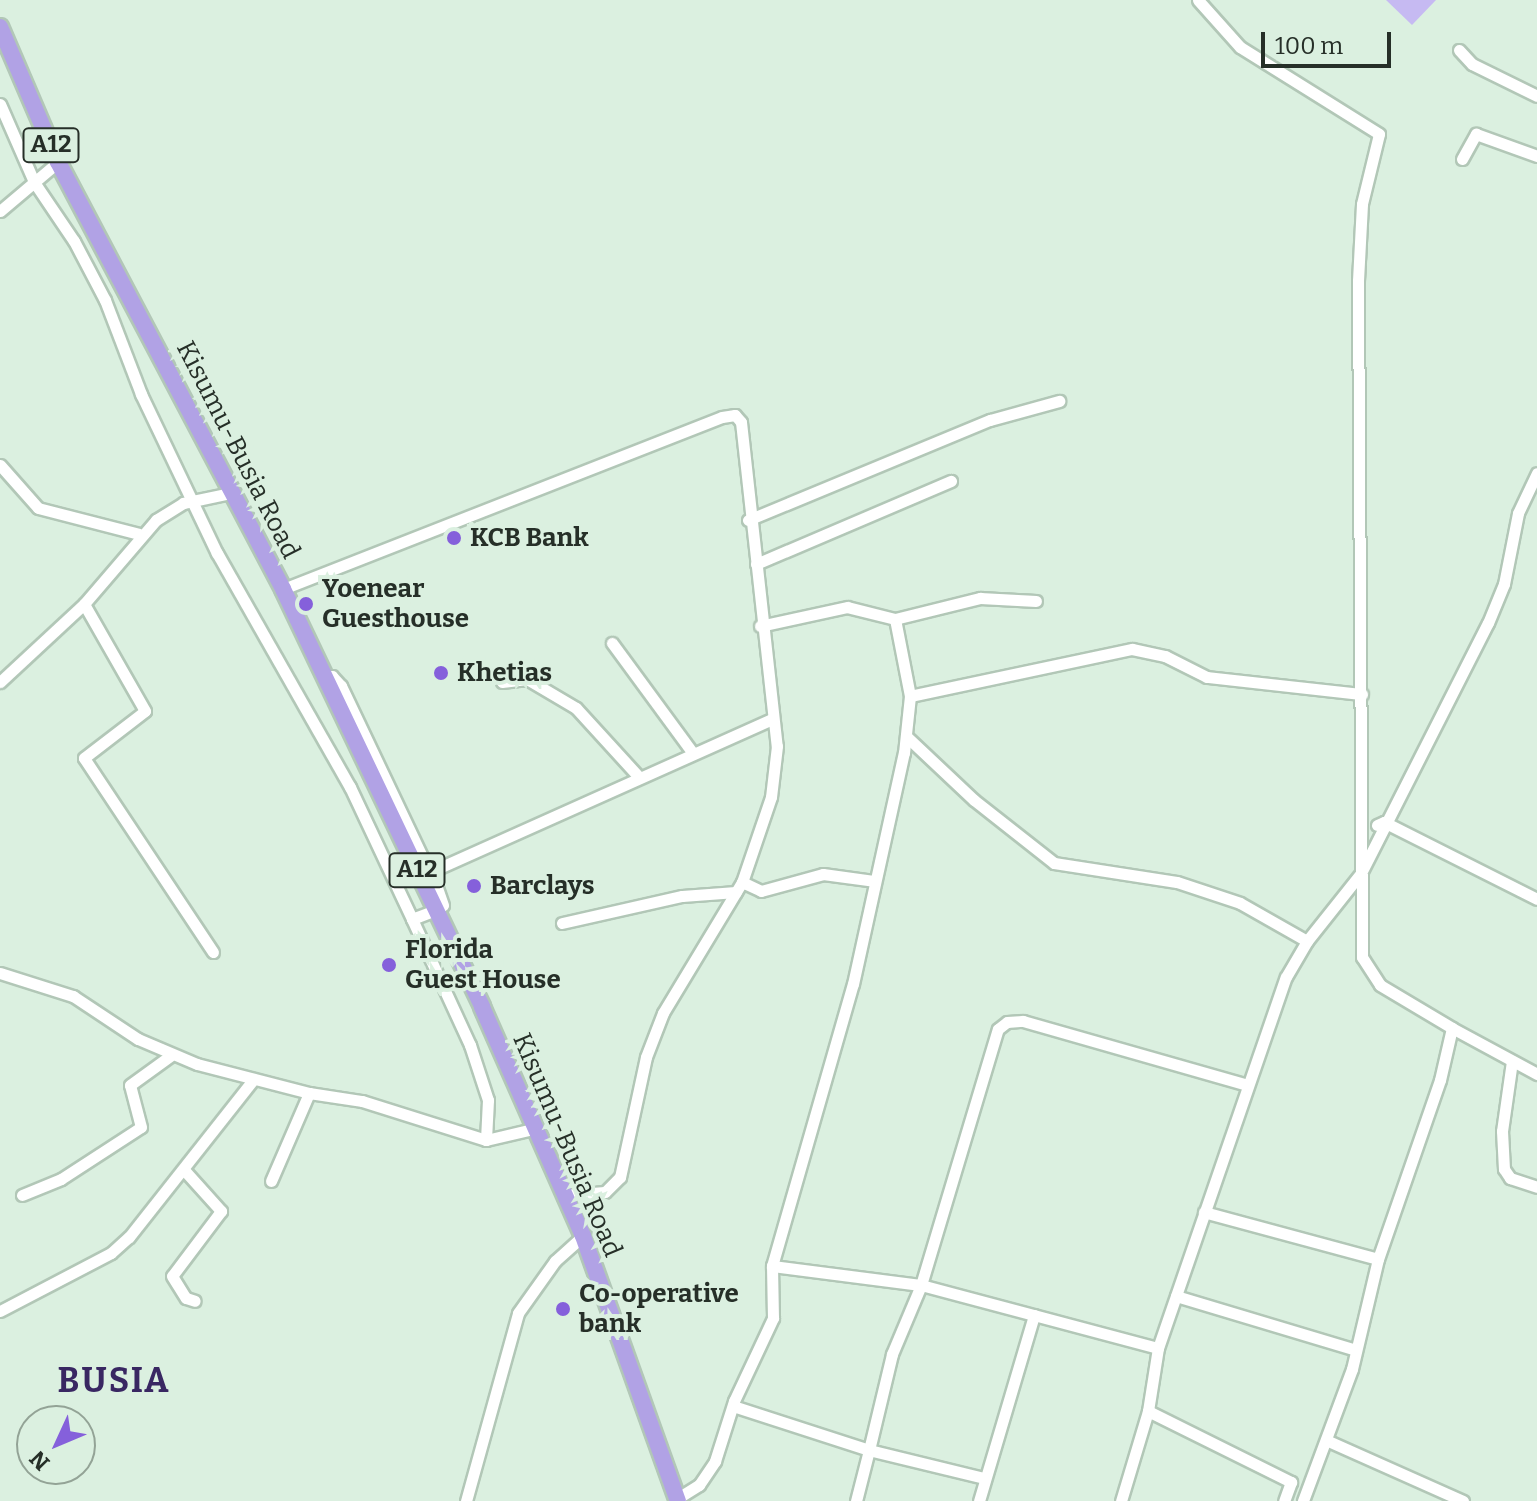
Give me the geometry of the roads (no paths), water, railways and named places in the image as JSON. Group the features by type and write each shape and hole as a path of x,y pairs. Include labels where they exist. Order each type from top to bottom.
{"highway":[{"name":"A12","path":"0,27 58,162"},
{"name":"Kisumu-Busia Road","path":"58,162 113,258 230,493 283,589 537,1128 583,1236 683,1499"}],"street":[{"path":"1198,0 1240,47 1379,134 1362,204 1358,281 1362,957 1369,971 1402,1001 1537,1074"},
{"path":"1459,50 1472,64 1537,96"},
{"path":"0,104 34,182 74,241 105,300 191,500 350,787 412,919 484,1086 486,1140"},
{"path":"1462,159 1476,134 1537,156"},
{"path":"0,211 58,162"},
{"path":"748,520 990,420 1059,401"},
{"path":"283,589 735,415 741,422 748,520 777,746 771,797 739,887 663,1013 646,1057 620,1177 605,1192 565,1195"},
{"path":"0,465 38,508 139,534"},
{"path":"1121,1501 1148,1411 1158,1348 1286,977 1307,941 1361,873 1384,822 1488,623 1504,584 1518,513 1537,473"},
{"path":"756,564 951,481"},
{"path":"0,682 84,604 156,520 191,500 230,493"},
{"path":"760,626 847,607 895,619 980,598 1036,601"},
{"path":"84,604 145,711 84,758 213,952"},
{"path":"683,1499 715,1461 733,1406 773,1318 772,1266 853,984 906,736 910,696 895,619"},
{"path":"612,643 692,752"},
{"path":"910,696 1132,649 1165,656 1207,677 1362,694"},
{"path":"326,678 332,676 341,686 443,905 412,919"},
{"path":"502,682 527,679 576,708 638,776"},
{"path":"430,872 638,776 772,719"},
{"path":"906,736 974,800 1054,863 1177,882 1240,903 1307,941"},
{"path":"1363,832 1384,822"},
{"path":"1384,822 1537,899"},
{"path":"562,923 682,896 739,887 761,891 823,874 874,881"},
{"path":"0,973 73,996 170,1056 309,1093 362,1101 486,1140 537,1128"},
{"path":"856,1501 896,1344 921,1285 989,1045 1007,1022 1023,1021 1247,1085"},
{"path":"1307,1500 1356,1350 1378,1259 1440,1080 1452,1028"},
{"path":"22,1195 61,1179 141,1127 130,1085 170,1056"},
{"path":"1512,1061 1502,1131 1504,1169 1510,1178 1537,1187"},
{"path":"0,1311 111,1253 185,1171 254,1079"},
{"path":"271,1181 309,1093"},
{"path":"185,1171 221,1211 172,1276 195,1301"},
{"path":"1204,1212 1378,1259"},
{"path":"466,1501 518,1313 555,1261 583,1236"},
{"path":"772,1266 921,1285 1158,1348"},
{"path":"1176,1296 1356,1350"},
{"path":"979,1501 1034,1315"},
{"path":"733,1406 869,1450 984,1478"},
{"path":"1148,1411 1291,1482 1284,1501"},
{"path":"1326,1440 1463,1501"}],"place":[{"name":"KCB Bank","path":"454,538"},
{"name":"Yoenear Guesthouse","path":"306,604"},
{"name":"Khetias","path":"441,673"},
{"name":"Barclays","path":"474,886"},
{"name":"Florida Guest House","path":"389,965"},
{"name":"Co-operative bank","path":"563,1309"}],"district":[{"name":"BUSIA","path":"114,1381"}]}
